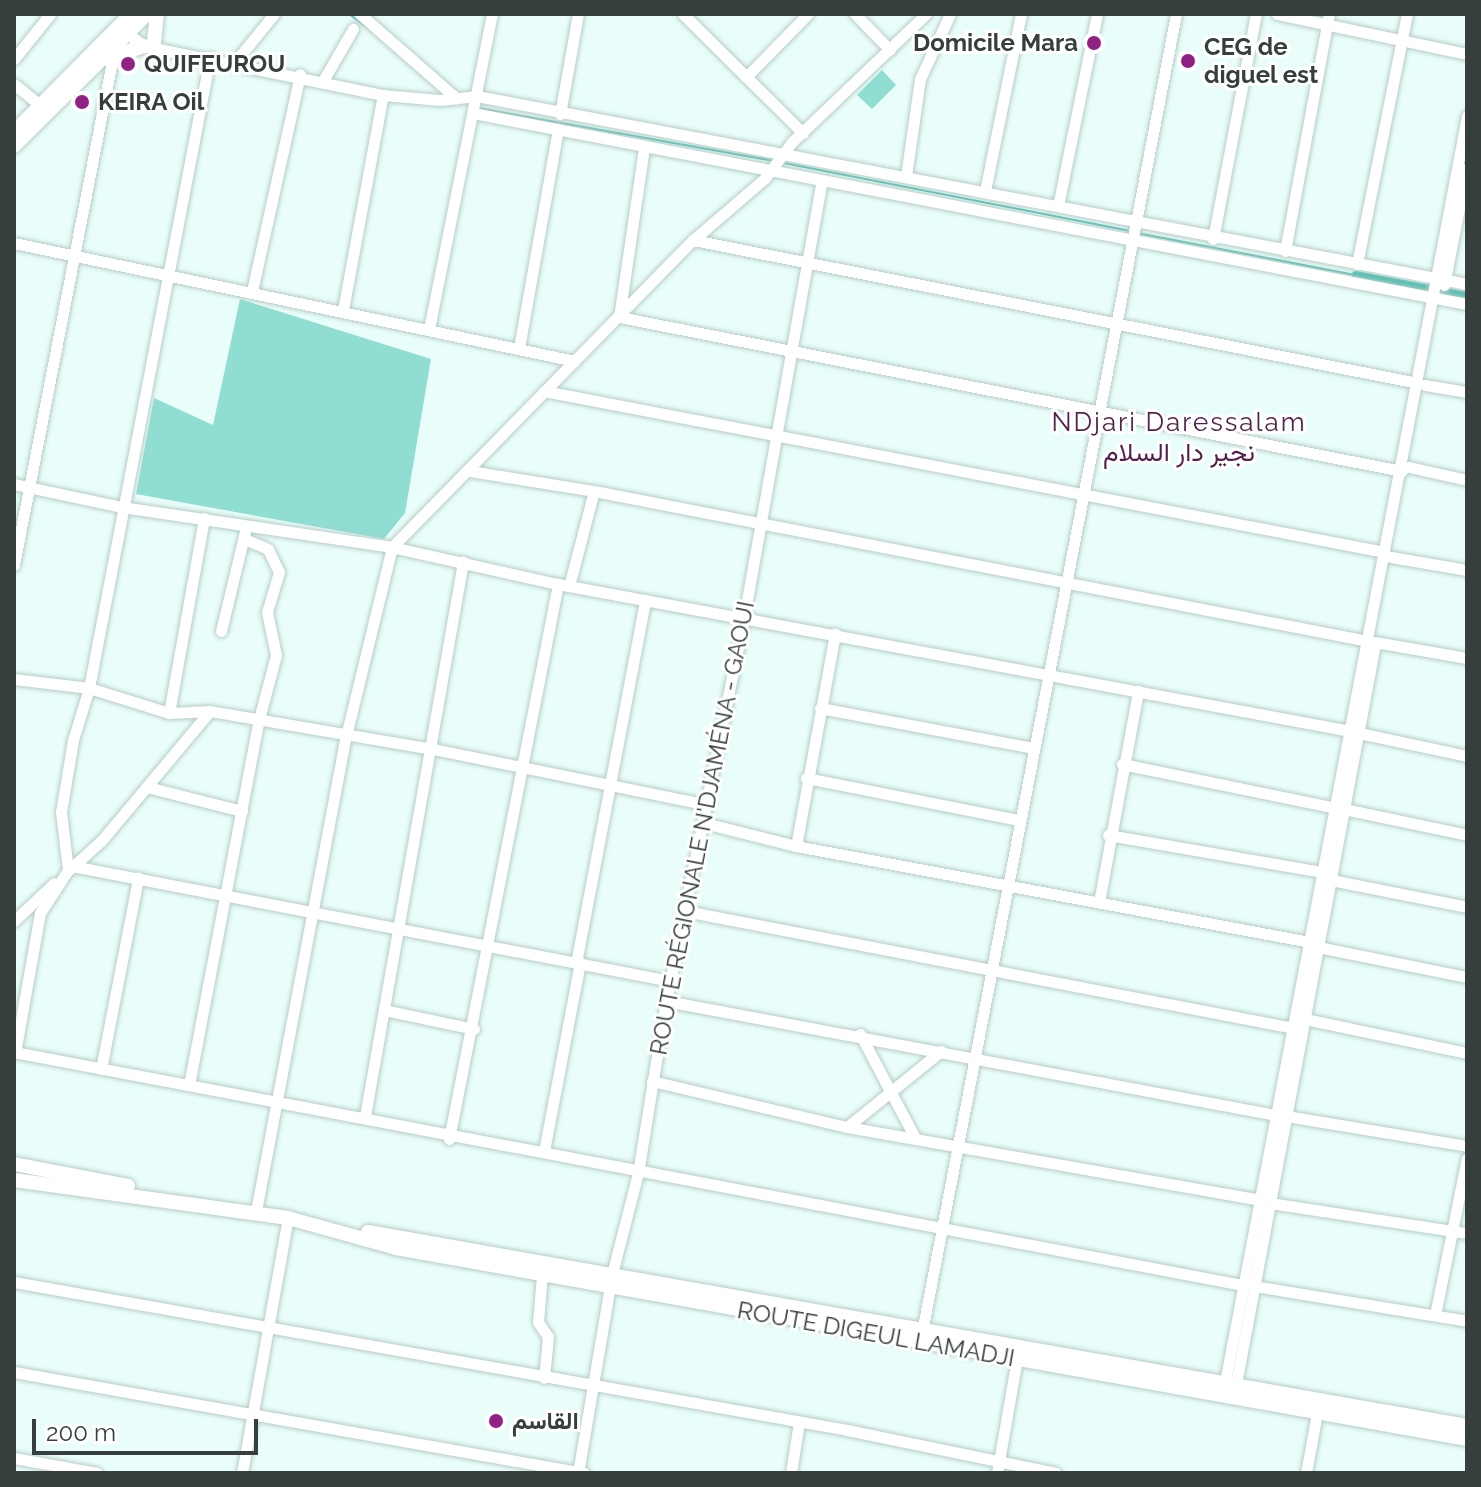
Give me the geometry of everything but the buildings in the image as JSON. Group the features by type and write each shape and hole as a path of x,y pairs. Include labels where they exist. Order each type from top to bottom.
{"main road":[{"path":"107,58 152,45 157,14"},
{"path":"14,132 107,58 131,22"},
{"path":"14,146 44,109 131,22"},
{"name":"ROUTE DIGEUL LAMADJI","path":"14,1164 612,1280 921,1336 1230,1383 1467,1426"},
{"name":"ROUTE DIGEUL LAMADJI","path":"14,1180 288,1218 396,1248 542,1275 612,1280"},
{"name":"ROUTE DIGEUL LAMADJI","path":"1019,1352 1317,1413 1467,1439"}],"street":[{"path":"14,59 50,14"},
{"path":"235,62 274,14"},
{"path":"429,329 492,14"},
{"path":"560,114 578,14"},
{"path":"683,14 803,133"},
{"path":"694,25 705,14"},
{"path":"746,77 808,14"},
{"path":"855,14 890,50"},
{"path":"256,1211 346,736 392,547 470,471 693,240 926,14"},
{"path":"906,176 920,79 950,14"},
{"path":"985,191 1021,14"},
{"path":"1058,206 1097,14"},
{"path":"921,1336 944,1231 1006,886 1176,14"},
{"path":"1213,239 1256,14"},
{"path":"1277,14 1328,20 1467,54"},
{"path":"1357,264 1407,14"},
{"path":"366,16 456,98"},
{"path":"1285,251 1328,20"},
{"path":"131,22 152,45 324,79 383,95 477,96 776,162 822,181 1131,240 1439,289 1467,284"},
{"path":"324,79 353,29"},
{"path":"210,57 89,688 73,740 61,812 70,868 40,913 14,1052 365,1116 449,1139 544,1151 638,1173 944,1231 1249,1286 1467,1321"},
{"path":"14,565 75,255 107,58"},
{"path":"252,291 300,74"},
{"path":"14,84 44,109"},
{"path":"343,310 383,95"},
{"path":"473,113 644,148 906,176 985,191 1134,224 1357,264 1439,289 1467,304"},
{"path":"1230,1383 1281,1115 1293,1028 1314,944 1406,469 1467,116"},
{"path":"519,348 558,130"},
{"path":"619,317 644,148"},
{"path":"1439,289 1467,168"},
{"name":"ROUTE RÉGIONALE N'DJAMÉNA - GAOUI","path":"578,1472 612,1280 638,1173 666,1001 744,617 822,181"},
{"path":"693,240 1467,392"},
{"path":"14,243 575,361"},
{"path":"619,317 1467,480"},
{"path":"544,391 1467,570"},
{"path":"470,471 594,491 1065,585 1467,658"},
{"path":"14,484 122,507 392,547 564,585 1138,691 1467,756"},
{"path":"449,1139 474,1029 522,771 564,585 594,491"},
{"path":"169,713 204,518"},
{"path":"221,631 246,523"},
{"path":"189,1085 259,719 276,655 267,612 280,581 268,549 244,539"},
{"path":"365,1116 433,749 463,562"},
{"path":"544,1151 645,600"},
{"path":"796,846 806,778 835,634"},
{"path":"14,679 89,688 169,713 210,711 433,749 522,771 708,805"},
{"path":"1099,902 1108,835 1138,691"},
{"path":"820,708 1034,748"},
{"path":"14,921 70,868 147,787 210,711"},
{"path":"1122,764 1467,835"},
{"path":"806,778 1019,820"},
{"path":"147,787 242,811"},
{"path":"704,823 796,846 1099,902 1467,977"},
{"path":"1108,835 1327,876 1467,907"},
{"path":"70,868 138,878 312,915 671,981"},
{"path":"101,1069 138,878"},
{"path":"685,911 1293,1028"},
{"path":"1281,1115 1305,1019 1314,944"},
{"path":"666,1001 860,1034 975,1059 1281,1115 1467,1146"},
{"path":"384,1010 474,1029"},
{"path":"1305,1019 1467,1053"},
{"path":"860,1034 915,1138"},
{"path":"847,1127 941,1051"},
{"path":"652,1081 847,1127 1265,1202 1467,1233"},
{"path":"1435,1315 1467,1158"},
{"path":"242,1473 288,1218"},
{"path":"542,1275 538,1322 548,1337 544,1378"},
{"path":"14,1282 799,1422 998,1468 1056,1473"},
{"path":"998,1468 1019,1352"},
{"path":"14,1372 585,1473"},
{"path":"1306,1473 1317,1413"},
{"path":"791,1473 799,1422"},
{"path":"14,1458 97,1473"},
{"path":"485,1473 489,1458"}],"green space":[{"path":"882,70 896,85 872,109 857,95"},
{"path":"240,299 431,359 405,513 384,539 136,494 154,398 213,425"}],"waterway":[{"path":"349,14 368,28"},
{"path":"477,108 774,161"},
{"path":"784,163 1131,231"},
{"path":"1137,233 1356,275"},
{"path":"1356,275 1467,296"}],"place":[{"name":"Domicile Mara","path":"1094,43"},
{"name":"CEG de diguel est","path":"1188,61"},
{"name":"QUIFEUROU","path":"128,64"},
{"name":"KEIRA Oil","path":"82,102"},
{"name":"القاسم","path":"496,1421"}],"district":[{"name":"NDjari Daressalam نجير دار السلام","path":"1179,438"}]}
